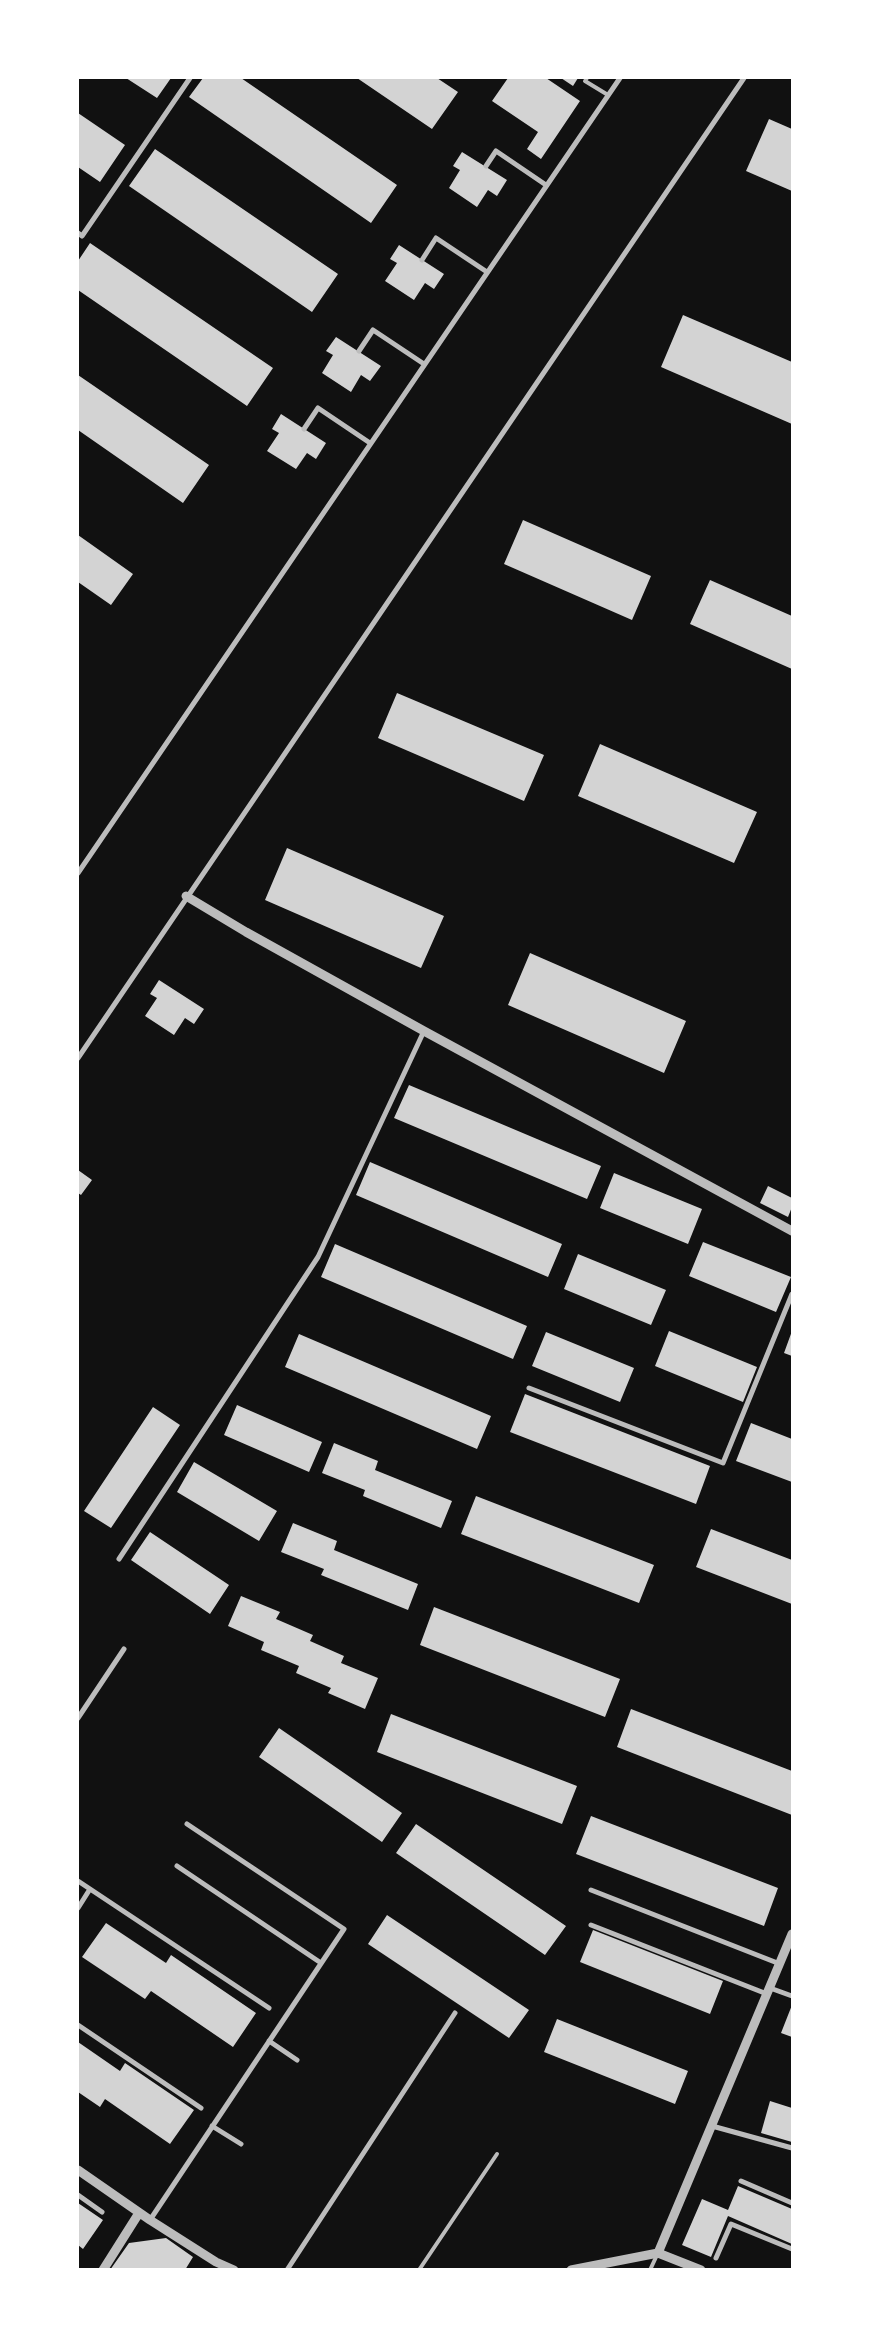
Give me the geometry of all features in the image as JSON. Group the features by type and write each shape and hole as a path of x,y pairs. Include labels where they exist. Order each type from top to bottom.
{"street":[{"path":"78,233 82,236 190,78"},
{"path":"78,873 620,78"},
{"path":"78,1058 186,896 744,78"},
{"path":"486,166 496,151 546,185"},
{"path":"422,260 436,238 487,272"},
{"path":"359,352 373,330 424,364"},
{"path":"304,429 318,408 370,443"},
{"path":"186,896 246,932 424,1031 792,1231"},
{"path":"119,1559 318,1258 424,1031"},
{"path":"530,1388 723,1463 792,1294"},
{"path":"78,1718 124,1649"},
{"path":"150,2220 344,1929 187,1824"},
{"path":"178,1866 321,1963"},
{"path":"78,1880 269,2008"},
{"path":"78,1908 90,1889"},
{"path":"591,1890 780,1964"},
{"path":"591,1925 769,1991 792,1996"},
{"path":"658,2253 792,1934"},
{"path":"287,2270 455,2013"},
{"path":"78,2025 201,2108"},
{"path":"269,2041 297,2060"},
{"path":"212,2126 241,2144"},
{"path":"712,2126 792,2148"},
{"path":"78,2170 139,2213 216,2262 234,2270"},
{"path":"741,2180 792,2204"},
{"path":"78,2195 102,2212"},
{"path":"103,2270 139,2213"},
{"path":"716,2258 731,2224 792,2250"},
{"path":"571,2270 658,2253 701,2270"}],"lane":[{"path":"588,78 585,81 608,95"},
{"path":"419,2270 497,2154"},
{"path":"650,2270 658,2253"}],"building":[{"path":"126,78 171,78 157,98"},
{"path":"203,78 241,78 397,185 371,223 189,97"},
{"path":"357,78 437,78 458,92 432,129"},
{"path":"508,78 546,78 580,101 541,159 527,149 538,132 492,101"},
{"path":"561,78 578,78 573,86"},
{"path":"78,113 125,145 100,182 78,167"},
{"path":"769,119 792,129 792,191 746,171"},
{"path":"155,149 338,274 312,312 129,186"},
{"path":"462,152 507,180 497,196 488,190 477,207 449,188 460,170 453,166"},
{"path":"90,243 273,368 247,406 78,290 78,261"},
{"path":"399,245 444,274 434,289 425,283 414,300 385,281 397,263 390,259"},
{"path":"683,315 792,362 792,424 661,367"},
{"path":"336,337 381,366 370,381 361,375 351,392 322,373 333,355 326,351"},
{"path":"78,375 209,465 183,503 78,430"},
{"path":"281,414 326,443 316,459 307,453 296,469 267,451 279,433 272,429"},
{"path":"523,520 651,576 632,620 504,564"},
{"path":"78,535 133,574 111,605 78,582"},
{"path":"710,580 792,616 792,669 690,624"},
{"path":"397,693 544,755 524,801 378,738"},
{"path":"600,744 757,812 734,863 578,796"},
{"path":"287,848 444,916 421,968 265,900"},
{"path":"530,953 686,1021 664,1073 508,1005"},
{"path":"159,980 204,1009 194,1024 185,1018 174,1035 145,1016 157,998 150,994"},
{"path":"409,1085 601,1166 587,1199 394,1118"},
{"path":"370,1162 562,1244 548,1277 356,1195"},
{"path":"78,1170 92,1180 81,1195 78,1193"},
{"path":"614,1173 702,1209 688,1244 600,1208"},
{"path":"768,1186 792,1198 792,1207 788,1217 760,1203"},
{"path":"703,1242 791,1277 776,1312 689,1276"},
{"path":"335,1244 527,1326 513,1359 321,1277"},
{"path":"578,1254 666,1290 651,1325 564,1289"},
{"path":"669,1331 757,1367 743,1402 655,1366"},
{"path":"792,1331 792,1356 784,1353"},
{"path":"546,1332 634,1368 620,1402 532,1366"},
{"path":"299,1334 491,1416 477,1449 285,1367"},
{"path":"525,1394 710,1466 696,1504 510,1432"},
{"path":"237,1405 322,1442 309,1472 224,1435"},
{"path":"153,1407 180,1425 111,1528 84,1511"},
{"path":"751,1423 792,1439 792,1482 736,1461"},
{"path":"334,1443 378,1461 375,1470 452,1501 441,1528 363,1496 365,1490 322,1473"},
{"path":"194,1462 277,1511 259,1541 177,1492"},
{"path":"476,1496 654,1565 639,1603 461,1534"},
{"path":"293,1523 337,1541 334,1550 418,1584 408,1610 321,1575 324,1569 281,1552"},
{"path":"711,1529 792,1560 792,1604 696,1567"},
{"path":"150,1532 229,1585 210,1614 131,1560"},
{"path":"241,1596 280,1612 276,1619 313,1635 310,1641 344,1656 341,1663 378,1678 365,1709 328,1693 331,1688 296,1673 299,1666 261,1650 264,1642 228,1626"},
{"path":"434,1607 620,1679 605,1717 420,1645"},
{"path":"631,1709 792,1771 792,1815 617,1747"},
{"path":"391,1714 577,1786 562,1824 377,1752"},
{"path":"279,1728 402,1813 382,1842 259,1757"},
{"path":"591,1816 778,1888 764,1926 576,1854"},
{"path":"416,1824 566,1926 545,1955 396,1853"},
{"path":"387,1915 529,2010 509,2038 368,1944"},
{"path":"106,1923 166,1963 171,1955 256,2013 233,2047 151,1991 145,1999 82,1957"},
{"path":"593,1930 723,1981 710,2014 580,1962"},
{"path":"792,2005 792,2037 781,2033"},
{"path":"557,2019 688,2071 675,2104 544,2052"},
{"path":"78,2042 120,2071 125,2063 194,2110 170,2144 105,2099 100,2107 78,2092"},
{"path":"770,2101 792,2108 792,2142 761,2133"},
{"path":"738,2186 792,2209 792,2244 728,2216 711,2257 682,2245 702,2199 728,2210"},
{"path":"78,2203 103,2220 83,2249 78,2245"},
{"path":"166,2238 193,2257 185,2270 110,2270 129,2243"}]}
